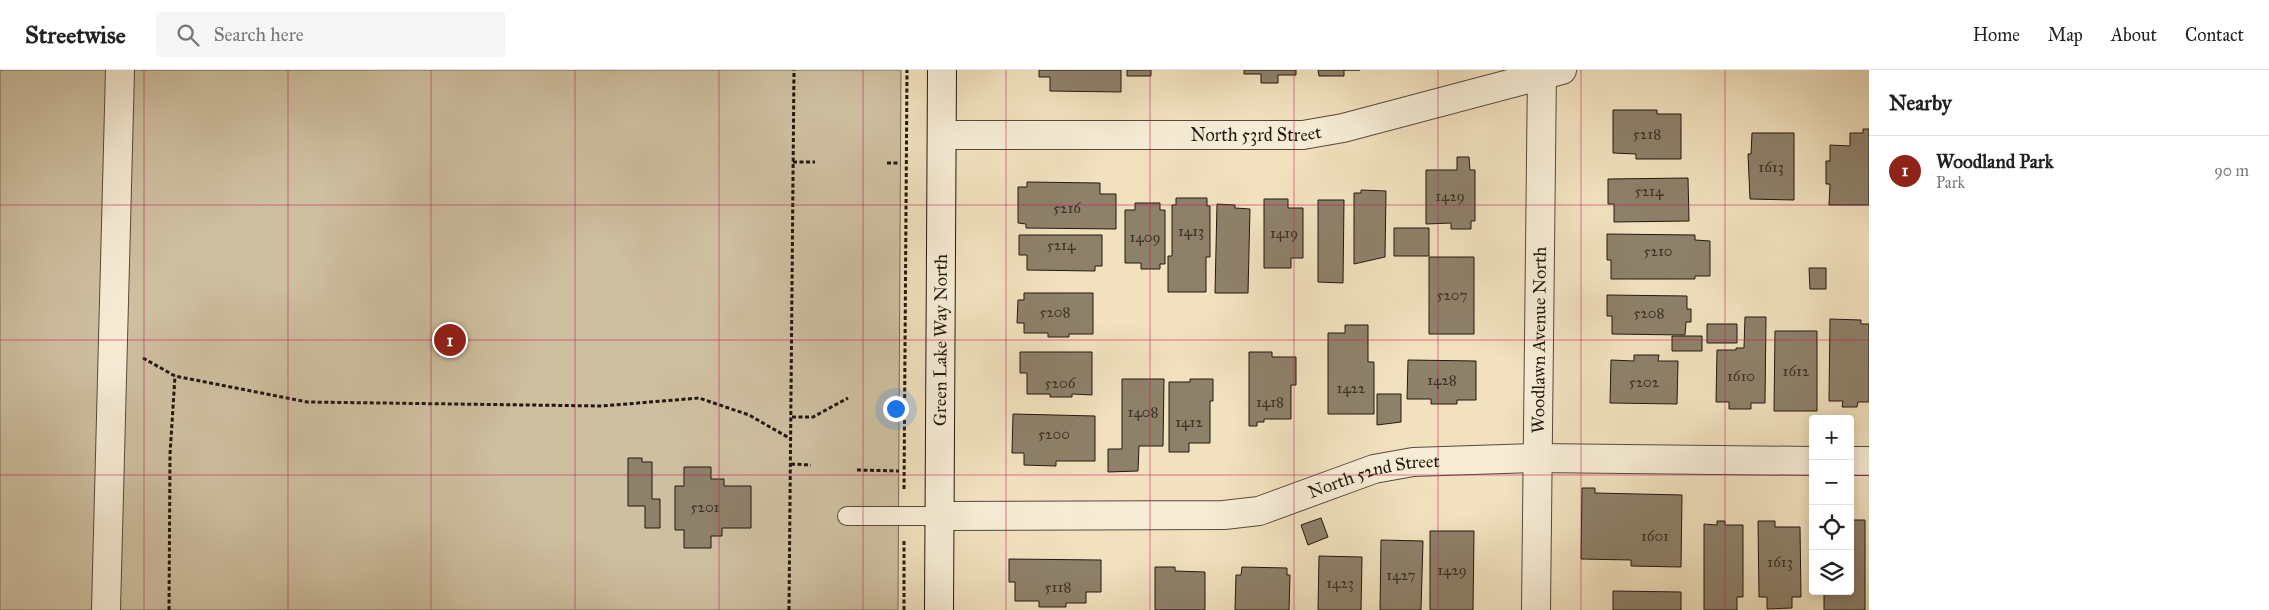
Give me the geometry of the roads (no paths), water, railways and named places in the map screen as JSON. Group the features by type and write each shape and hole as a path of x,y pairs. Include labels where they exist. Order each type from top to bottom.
{"street":[{"path":"106,610 120,70"},
{"name":"Green Lake Way North","path":"940,610 942,70"},
{"name":"North 53rd Street","path":"942,135 1304,135 1342,128 1548,72"},
{"name":"Woodlawn Avenue North","path":"1536,610 1537,458 1548,72"},
{"name":"North 52nd Street","path":"940,516 1224,515 1259,511 1374,469 1413,462 1537,458 1809,461"},
{"path":"1854,461 1869,461"}],"lane":[{"path":"847,516 940,516"}],"place":[{"name":"Woodland Park","path":"450,340"}]}
